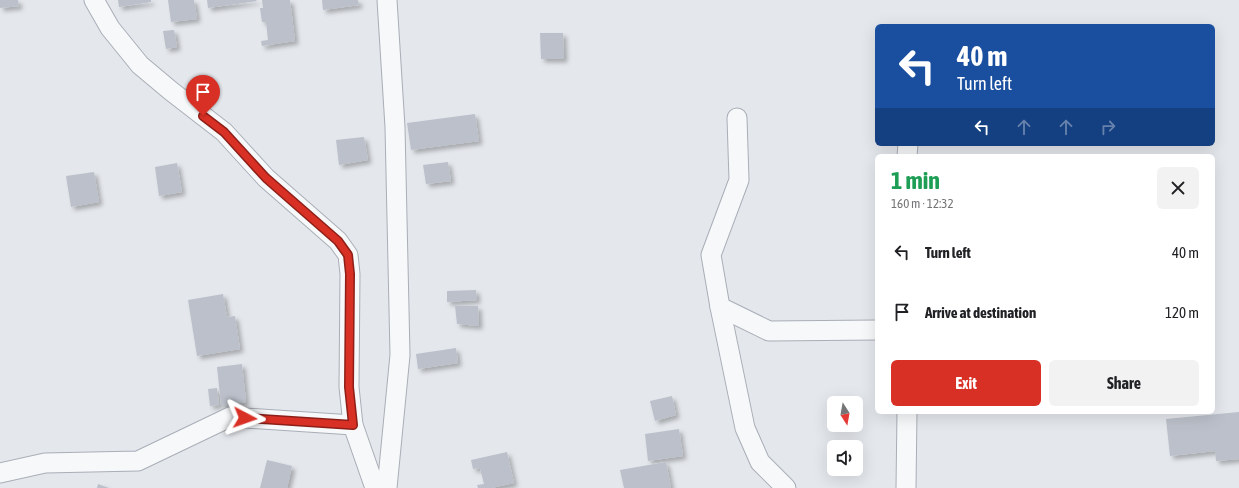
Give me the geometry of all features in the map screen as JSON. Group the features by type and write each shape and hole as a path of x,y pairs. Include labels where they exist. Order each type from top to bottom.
{"street":[{"path":"94,0 110,28 140,65 224,132 266,178 338,241 348,255 350,274 349,387 353,425 375,488"},
{"path":"387,0 395,127 400,355 387,488"},
{"path":"737,118 739,180 711,255 720,308 745,428 760,462 786,488"},
{"path":"720,308 769,331 875,330"},
{"path":"906,488 907,414"},
{"path":"0,473 45,463 138,461 230,417 353,425"}],"building":[{"path":"0,0 18,0 19,6 0,8"},
{"path":"118,0 151,0 151,2 119,7"},
{"path":"168,0 194,0 197,19 171,22"},
{"path":"207,0 256,0 257,1 208,8"},
{"path":"262,0 290,0 295,41 262,46 261,41 268,40 266,22 262,22 260,8 263,8"},
{"path":"322,0 358,0 359,5 323,10"},
{"path":"174,30 177,47 166,49 163,31"},
{"path":"540,33 563,33 564,59 541,59"},
{"path":"475,114 479,141 411,150 407,123"},
{"path":"364,137 368,160 339,165 336,140"},
{"path":"448,162 451,181 426,184 423,165"},
{"path":"177,163 182,192 159,196 155,167"},
{"path":"94,172 99,202 71,207 66,176"},
{"path":"476,290 477,300 447,302 447,291"},
{"path":"223,294 227,317 235,316 240,349 197,356 188,300"},
{"path":"455,306 478,306 479,326 457,324"},
{"path":"456,348 458,363 418,369 416,354"},
{"path":"242,364 246,402 221,405 217,367"},
{"path":"217,388 219,405 210,406 208,389"},
{"path":"672,396 676,415 655,421 650,401"},
{"path":"1239,412 1239,459 1216,461 1215,451 1170,456 1166,419"},
{"path":"679,429 683,456 648,461 645,434"},
{"path":"507,452 514,483 491,488 478,488 477,485 484,484 480,468 473,469 471,460"},
{"path":"267,460 292,466 287,488 260,488"},
{"path":"666,462 671,488 624,488 620,470"},
{"path":"98,484 109,488 97,488"}],"route":[{"path":"203,116 224,132 266,178 338,241 348,255 350,274 349,387 353,425 245,418"}]}
